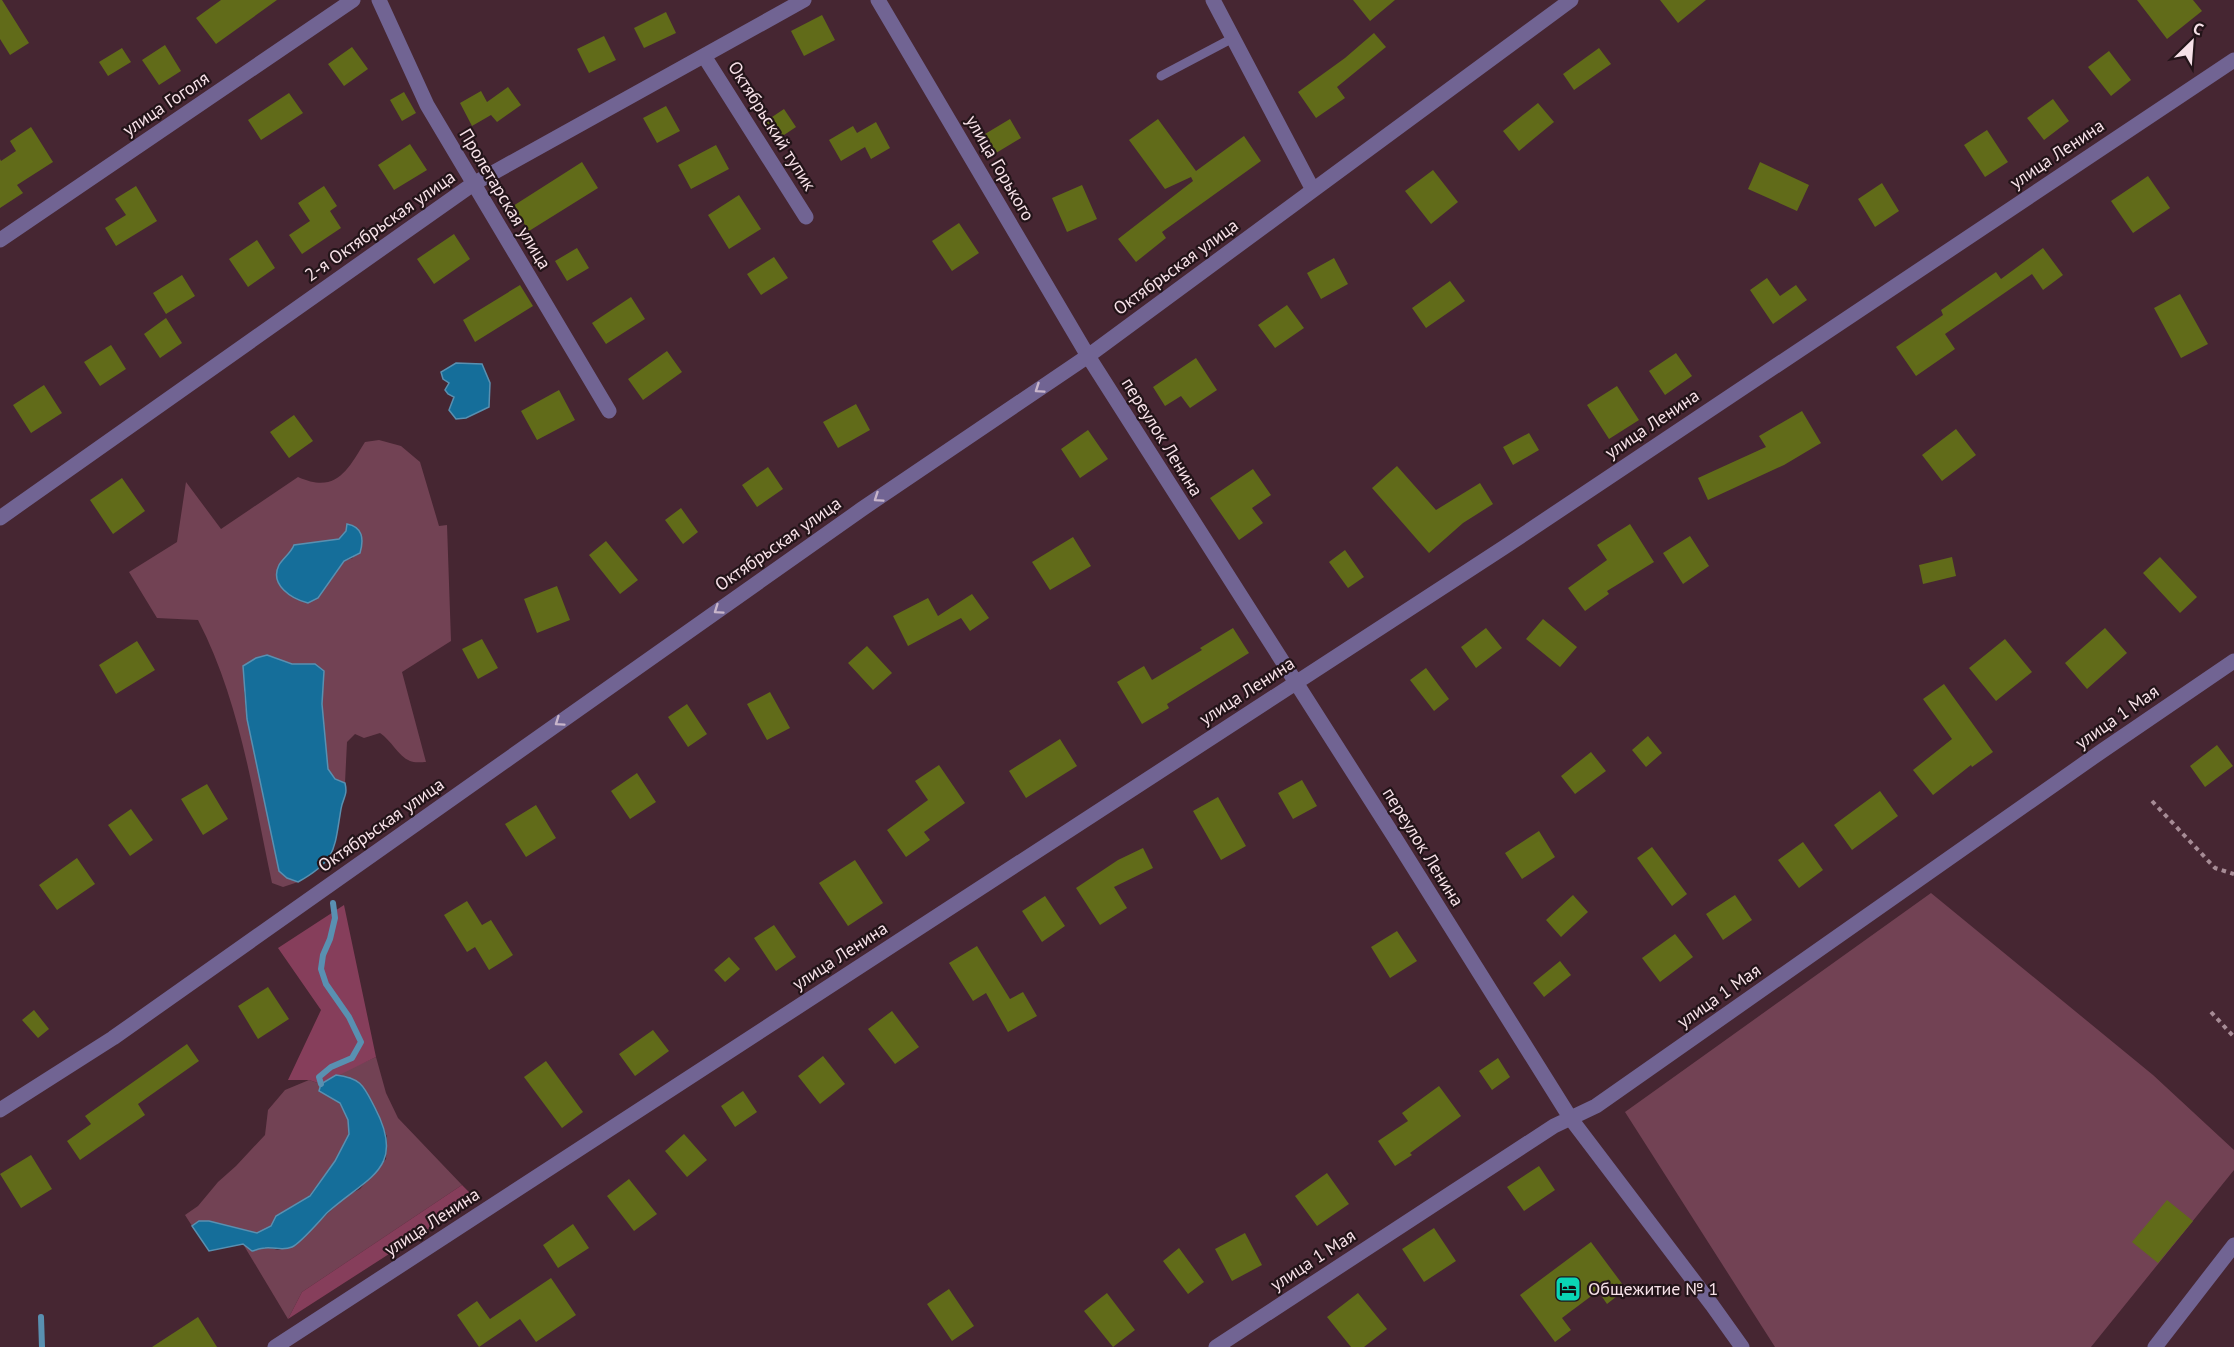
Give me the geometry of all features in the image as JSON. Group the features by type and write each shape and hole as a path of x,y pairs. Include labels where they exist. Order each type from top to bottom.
{"street":[{"name":"улица Гоголя","path":"0,240 353,0"},
{"name":"Пролетарская улица","path":"379,0 427,105 609,411"},
{"name":"2-я Октябрьская улица","path":"0,518 473,184 804,0"},
{"name":"улица Горького","path":"878,0 1088,356"},
{"path":"1213,0 1312,190"},
{"name":"Октябрьская улица","path":"0,1110 39,1087 132,1024 853,515 1088,356 1312,190 1555,5 1571,0"},
{"name":"Октябрьский тупик","path":"704,56 806,217"},
{"name":"улица Ленина","path":"275,1347 1503,548 2234,60"},
{"name":"переулок Ленина","path":"1088,356 1571,1119 1736,1344"},
{"name":"улица 1 Мая","path":"1216,1347 1554,1126 1596,1106 2234,661"},
{"path":"2155,1347 2234,1245"}],"lane":[{"path":"1161,76 1233,38"}],"path":[{"path":"2152,801 2215,868 2234,874"},
{"path":"2211,1012 2234,1037"}],"shaded area":[{"path":"379,440 401,446 420,462 439,526 447,525 451,641 402,672 426,762 406,759 380,733 364,738 355,734 347,742 345,783 335,779 328,769 322,704 324,671 292,664 267,655 244,692 247,719 279,871 287,878 298,882 283,887 272,883 235,715 225,683 198,620 157,618 129,572 177,542 186,482 221,529 298,477 322,483 339,477 365,442","holes":["346,531 353,558 344,561 318,598 285,558 291,552 313,543 340,539"]},
{"path":"1931,893 2153,1075 2234,1150 2234,1170 2091,1347 1775,1347 1625,1112"},
{"path":"344,905 376,1057 321,1084 309,1080 288,1080 321,1010 278,948"},
{"path":"376,1057 386,1093 398,1118 462,1185 302,1292 288,1319 243,1244 252,1251 267,1247 278,1250 294,1246 346,1196 360,1189 386,1159 387,1136 349,1077 336,1075"},
{"path":"309,1080 321,1084 319,1091 340,1103 348,1120 349,1134 335,1161 309,1196 276,1216 271,1226 257,1233 209,1221 199,1221 192,1226 185,1215 198,1206 218,1182 265,1135 268,1110 285,1090"},
{"path":"462,1185 471,1194 459,1209 288,1319 302,1292"}],"water":[{"path":"456,363 482,364 490,383 489,407 466,418 456,419 449,410 454,397 445,390 449,383 443,379 441,372"},
{"path":"347,524 356,528 361,534 360,553 344,561 318,598 308,603 284,590 277,579 277,572 279,565 294,545 339,539 346,531"},
{"path":"267,655 292,664 315,664 324,671 322,704 328,769 335,779 345,783 346,787 332,853 320,867 298,882 287,878 279,871 247,719 243,666 256,658"},
{"path":"336,1075 357,1081 368,1094 375,1108 384,1129 387,1145 378,1170 328,1212 292,1247 263,1248 252,1251 243,1244 209,1251 192,1226 199,1221 209,1221 257,1233 271,1226 276,1216 310,1196 335,1161 349,1134 348,1120 340,1103 319,1091 321,1084"}],"building":[{"path":"0,0 29,43 10,55 0,39"},
{"path":"221,0 277,0 216,44 196,18"},
{"path":"1353,0 1395,0 1370,21"},
{"path":"1660,0 1706,0 1678,23"},
{"path":"2137,0 2193,0 2202,11 2167,39"},
{"path":"666,12 676,33 644,48 634,28"},
{"path":"822,15 835,40 804,56 791,31"},
{"path":"1374,33 1386,47 1337,87 1345,98 1316,118 1298,92 1345,58"},
{"path":"604,36 616,60 589,73 577,49"},
{"path":"165,45 181,71 159,85 142,60"},
{"path":"352,47 368,69 344,86 328,64"},
{"path":"122,48 131,62 108,76 99,62"},
{"path":"1599,48 1611,64 1574,90 1563,74"},
{"path":"2109,51 2131,80 2111,96 2088,67"},
{"path":"508,87 521,105 497,122 491,115 472,126 460,103 481,91 487,102"},
{"path":"404,92 416,113 402,121 390,100"},
{"path":"289,93 303,113 261,140 248,120"},
{"path":"2053,99 2069,121 2044,140 2027,118"},
{"path":"1538,103 1554,122 1519,151 1503,131"},
{"path":"666,106 680,131 657,143 643,118"},
{"path":"784,109 796,127 775,141 763,123"},
{"path":"1010,119 1021,138 996,153 985,134"},
{"path":"1158,119 1196,171 1244,136 1261,161 1162,232 1166,238 1136,262 1118,239 1193,181 1191,177 1165,189 1129,140"},
{"path":"876,122 890,148 871,159 865,147 841,161 829,140 853,126 857,133"},
{"path":"31,127 53,162 17,185 23,193 0,208 0,159 1,161 16,151 10,141"},
{"path":"1987,130 2008,162 1985,177 1964,145"},
{"path":"410,144 427,170 394,190 378,165"},
{"path":"716,145 729,169 691,189 678,165"},
{"path":"582,162 598,188 529,231 513,206"},
{"path":"1760,162 1809,185 1797,211 1748,189"},
{"path":"1433,170 1458,202 1431,224 1405,191"},
{"path":"2148,176 2170,208 2133,233 2111,201"},
{"path":"1882,183 1899,211 1875,227 1858,199"},
{"path":"1082,185 1097,219 1067,232 1052,198"},
{"path":"136,186 157,221 116,246 105,228 126,215 115,199"},
{"path":"324,186 337,206 330,211 341,228 302,254 289,235 310,221 298,203"},
{"path":"739,195 761,229 729,249 708,215"},
{"path":"959,223 979,253 952,271 932,241"},
{"path":"454,234 470,259 434,284 417,259"},
{"path":"257,240 275,268 248,287 229,259"},
{"path":"577,248 589,268 567,281 555,261"},
{"path":"2043,248 2063,275 2043,290 2032,274 1945,334 1955,349 1916,376 1896,347 1943,315 1941,310 1996,272 2001,279"},
{"path":"774,257 788,278 761,295 747,274"},
{"path":"1334,258 1348,284 1321,299 1307,273"},
{"path":"182,275 195,296 166,314 153,293"},
{"path":"1767,278 1780,296 1796,285 1807,300 1773,324 1750,290"},
{"path":"1450,281 1465,301 1426,328 1412,308"},
{"path":"520,285 533,306 475,342 463,320"},
{"path":"2180,294 2208,344 2181,358 2154,308"},
{"path":"631,297 645,319 606,344 592,323"},
{"path":"1287,305 1304,328 1275,348 1258,325"},
{"path":"166,318 182,343 160,358 144,334"},
{"path":"111,345 126,369 100,386 84,362"},
{"path":"667,351 682,372 643,400 628,379"},
{"path":"1676,353 1692,376 1665,395 1649,371"},
{"path":"1196,358 1217,390 1190,408 1181,396 1165,406 1153,387"},
{"path":"44,385 62,413 31,433 13,405"},
{"path":"1617,386 1639,420 1609,439 1587,405"},
{"path":"559,390 575,420 537,440 521,411"},
{"path":"856,404 870,430 838,448 823,422"},
{"path":"1802,411 1821,443 1784,465 1708,500 1698,478 1766,447 1759,436"},
{"path":"294,415 313,441 289,458 270,432"},
{"path":"1956,429 1976,455 1942,481 1922,455"},
{"path":"1088,430 1108,459 1080,478 1061,449"},
{"path":"1529,433 1539,450 1513,465 1503,447"},
{"path":"1397,466 1436,510 1480,483 1493,504 1463,523 1429,553 1372,488"},
{"path":"768,467 783,489 757,507 742,485"},
{"path":"1253,469 1271,495 1252,508 1263,523 1239,540 1210,498"},
{"path":"122,478 145,511 113,534 90,500"},
{"path":"681,508 698,532 683,544 665,520"},
{"path":"1630,524 1654,562 1607,591 1609,594 1585,611 1568,588 1607,560 1597,545"},
{"path":"1690,536 1709,566 1683,584 1663,553"},
{"path":"1073,537 1091,566 1050,590 1032,562"},
{"path":"606,541 638,580 620,594 589,555"},
{"path":"1345,550 1364,577 1348,588 1329,562"},
{"path":"1952,557 1956,576 1923,584 1919,565"},
{"path":"2160,557 2197,597 2180,613 2143,573"},
{"path":"557,586 570,620 537,633 524,599"},
{"path":"972,594 989,618 970,631 961,618 908,646 893,616 928,598 938,616"},
{"path":"1543,619 1577,647 1560,667 1526,639"},
{"path":"1233,628 1249,653 1167,704 1169,708 1142,724 1117,682 1144,666 1152,680"},
{"path":"1486,628 1502,648 1476,668 1461,647"},
{"path":"2105,628 2127,653 2087,689 2065,663"},
{"path":"482,639 498,668 478,679 462,649"},
{"path":"2005,639 2032,672 1996,701 1969,668"},
{"path":"137,641 155,670 116,694 99,665"},
{"path":"867,646 892,673 873,690 848,663"},
{"path":"1426,668 1449,699 1434,711 1410,680"},
{"path":"1944,684 1993,752 1972,767 1971,765 1933,795 1913,770 1952,739 1923,699"},
{"path":"770,692 790,728 767,740 747,704"},
{"path":"687,704 707,734 688,747 668,717"},
{"path":"1648,736 1662,753 1646,767 1632,750"},
{"path":"1060,739 1077,766 1026,798 1009,771"},
{"path":"2217,745 2233,766 2205,787 2190,766"},
{"path":"1591,752 1606,771 1575,794 1561,776"},
{"path":"939,765 965,803 924,832 930,840 906,857 887,830 928,800 915,781"},
{"path":"637,773 656,802 630,819 611,791"},
{"path":"1302,780 1317,806 1293,819 1278,793"},
{"path":"207,784 228,819 203,835 181,799"},
{"path":"1880,791 1898,816 1852,850 1834,825"},
{"path":"1218,797 1246,846 1221,860 1193,811"},
{"path":"536,805 556,838 526,857 505,824"},
{"path":"131,809 153,840 130,856 108,825"},
{"path":"1539,831 1555,857 1522,879 1505,853"},
{"path":"1803,842 1823,870 1799,888 1778,860"},
{"path":"1652,847 1687,894 1672,906 1637,858"},
{"path":"1143,848 1153,868 1114,887 1127,908 1100,925 1076,888 1118,860"},
{"path":"77,858 95,884 57,910 39,885"},
{"path":"855,860 883,903 848,926 819,883"},
{"path":"1573,895 1588,912 1561,937 1546,920"},
{"path":"1735,895 1752,920 1723,940 1706,914"},
{"path":"1045,896 1065,926 1042,942 1022,911"},
{"path":"467,901 482,925 491,920 513,955 489,970 475,947 467,952 444,915"},
{"path":"774,925 796,957 776,971 754,938"},
{"path":"1397,931 1417,961 1390,978 1371,947"},
{"path":"1675,934 1693,957 1660,982 1642,958"},
{"path":"977,946 1010,999 1023,992 1037,1016 1008,1032 986,993 973,1001 949,963"},
{"path":"729,957 740,969 725,982 714,970"},
{"path":"1560,961 1571,975 1544,997 1533,983"},
{"path":"268,987 289,1019 258,1039 238,1006"},
{"path":"34,1010 49,1029 38,1038 22,1020"},
{"path":"892,1011 919,1047 895,1064 868,1029"},
{"path":"653,1030 669,1051 635,1076 619,1054"},
{"path":"187,1044 199,1061 138,1104 145,1115 80,1160 67,1141 91,1124 85,1116"},
{"path":"823,1056 845,1084 820,1104 798,1076"},
{"path":"1498,1058 1510,1077 1492,1090 1479,1071"},
{"path":"546,1061 583,1112 562,1128 524,1077"},
{"path":"1439,1086 1461,1116 1395,1166 1378,1141 1408,1121 1402,1113"},
{"path":"743,1091 757,1112 735,1127 721,1106"},
{"path":"684,1134 707,1160 687,1177 665,1151"},
{"path":"31,1155 52,1189 21,1208 0,1174"},
{"path":"1539,1166 1555,1190 1524,1211 1507,1187"},
{"path":"1327,1173 1349,1204 1317,1226 1295,1196"},
{"path":"629,1179 657,1214 634,1231 607,1196"},
{"path":"2167,1200 2193,1221 2158,1263 2132,1242"},
{"path":"573,1224 589,1248 558,1268 543,1245"},
{"path":"1434,1228 1456,1261 1424,1282 1402,1249"},
{"path":"1245,1233 1262,1265 1232,1281 1215,1249"},
{"path":"1591,1242 1626,1289 1607,1304 1598,1291 1562,1318 1571,1330 1555,1342 1520,1295"},
{"path":"1179,1248 1204,1282 1188,1294 1163,1261"},
{"path":"551,1278 576,1315 536,1342 520,1319 479,1347 457,1315 477,1301 490,1319"},
{"path":"949,1289 974,1326 952,1341 927,1304"},
{"path":"1107,1293 1135,1330 1113,1347 1084,1311"},
{"path":"1358,1293 1387,1329 1364,1347 1351,1347 1327,1317"},
{"path":"198,1317 217,1347 152,1347"}],"waterway":[{"path":"321,1084 319,1077 331,1067 352,1058 361,1042 349,1017 326,984 321,969 335,918 333,903"},
{"path":"41,1317 42,1347"}],"place":[{"name":"Общежитие № 1","path":"1568,1289"}]}
